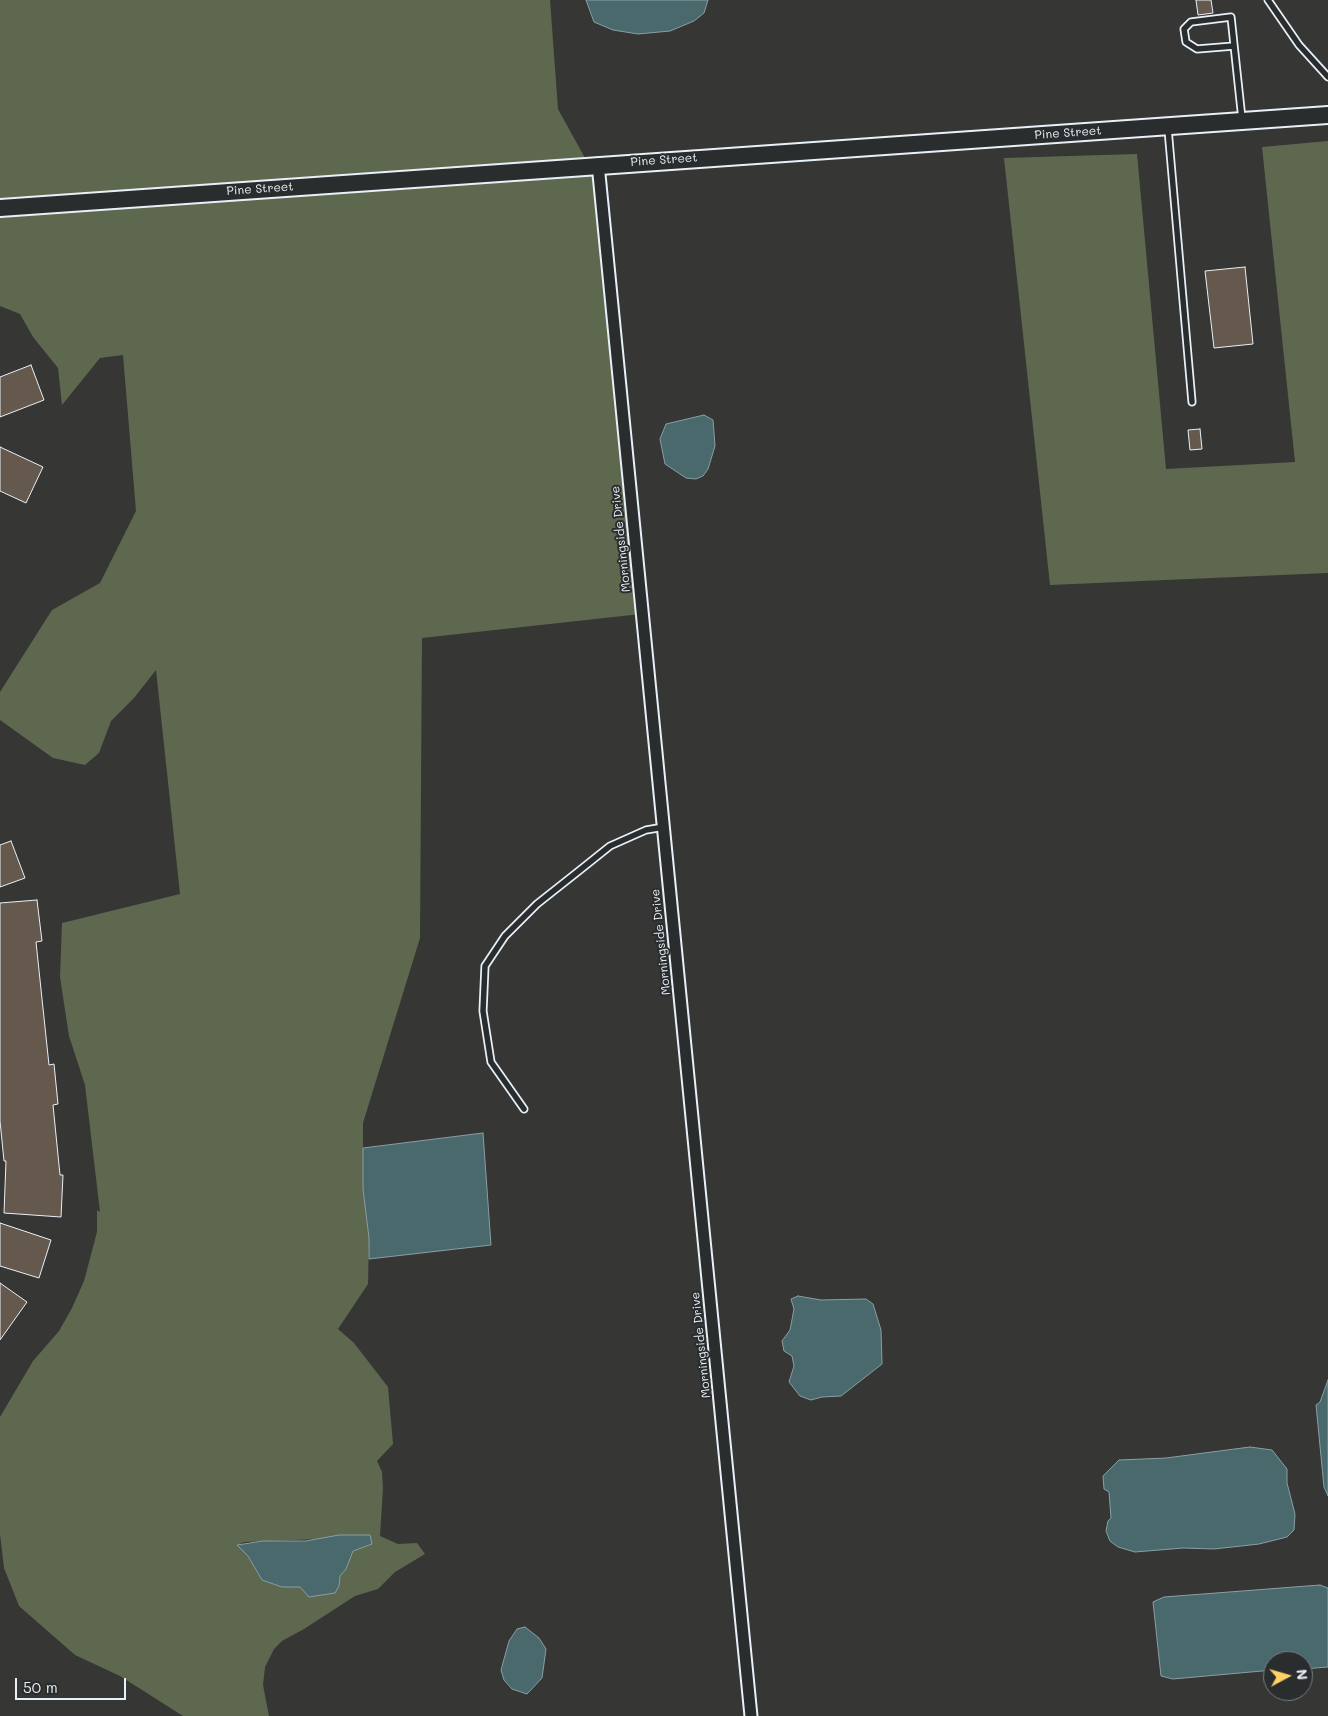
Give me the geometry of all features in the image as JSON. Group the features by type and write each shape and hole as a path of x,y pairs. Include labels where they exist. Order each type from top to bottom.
{"main road":[{"name":"Pine Street","path":"0,208 598,164 1328,115"}],"street":[{"name":"Morningside Drive","path":"598,164 751,1716"}],"lane":[{"path":"1268,0 1299,45 1328,77"},
{"path":"1234,46 1197,49 1186,42 1184,29 1191,22 1231,17 1242,121"},
{"path":"1167,126 1192,402"},
{"path":"524,1110 491,1062 483,1011 485,966 506,936 537,904 610,846 646,830 664,827"}],"green space":[{"path":"0,0 550,0 558,109 585,158 0,200"},
{"path":"1328,141 1328,573 1050,585 1004,158 1137,154 1166,469 1295,462 1262,147"},
{"path":"592,172 595,178 641,614 422,638 420,938 363,1123 363,1189 369,1238 368,1284 338,1329 354,1343 388,1387 393,1444 377,1461 382,1472 383,1488 380,1536 398,1544 417,1543 425,1554 395,1572 378,1589 355,1596 282,1641 274,1649 265,1667 263,1685 269,1716 183,1716 120,1676 75,1655 19,1606 4,1568 0,1534 0,1417 33,1361 59,1331 72,1308 84,1281 97,1232 97,1210 100,1212 85,1085 69,1036 60,977 62,923 180,894 156,670 134,698 111,721 99,753 85,765 53,758 0,720 0,692 52,610 100,583 136,511 123,355 100,358 62,405 58,368 33,337 20,314 0,306 0,215","holes":["320,1539 372,1544 353,1551 346,1569 340,1576 339,1586 300,1587 282,1587 262,1580 248,1556 237,1545 244,1542"]}],"water":[{"path":"586,0 708,0 704,13 694,21 670,31 638,34 613,30 594,22"},
{"path":"704,415 713,420 715,446 708,469 703,476 696,479 686,478 665,464 660,439 666,424"},
{"path":"483,1133 491,1245 369,1259 369,1238 363,1189 363,1148"},
{"path":"798,1296 821,1300 866,1299 873,1304 881,1330 882,1364 841,1396 822,1397 811,1400 800,1396 789,1382 794,1366 792,1356 784,1351 782,1341 790,1330 794,1309 791,1299"},
{"path":"1328,1380 1328,1496 1324,1487 1316,1405 1320,1402"},
{"path":"1250,1447 1272,1450 1287,1469 1287,1483 1295,1514 1294,1530 1287,1537 1259,1544 1214,1549 1183,1548 1135,1552 1118,1547 1110,1541 1106,1531 1108,1521 1111,1518 1109,1492 1104,1489 1103,1476 1119,1460 1166,1458"},
{"path":"339,1535 370,1535 372,1544 353,1551 346,1569 340,1576 339,1586 335,1593 309,1597 300,1587 282,1587 262,1580 248,1556 237,1545 263,1541 306,1541"},
{"path":"1320,1585 1328,1588 1328,1667 1313,1668 1313,1651 1263,1651 1263,1671 1173,1679 1161,1676 1153,1602 1164,1597"},
{"path":"525,1627 539,1638 546,1649 542,1678 527,1694 512,1689 504,1680 501,1670 509,1641 517,1629"}],"building":[{"path":"1196,0 1211,0 1213,13 1198,15"},
{"path":"1245,267 1253,344 1214,348 1205,271"},
{"path":"31,365 44,400 0,417 0,377"},
{"path":"1200,429 1202,449 1190,450 1188,430"},
{"path":"0,447 43,467 26,503 0,491"},
{"path":"11,841 25,878 0,887 0,845"},
{"path":"37,900 42,941 36,942 49,1065 54,1064 58,1104 53,1105 60,1175 63,1175 61,1217 4,1213 6,1161 4,1161 0,1121 0,903"},
{"path":"0,1223 51,1240 39,1278 0,1266"},
{"path":"0,1283 27,1302 0,1340"}]}
